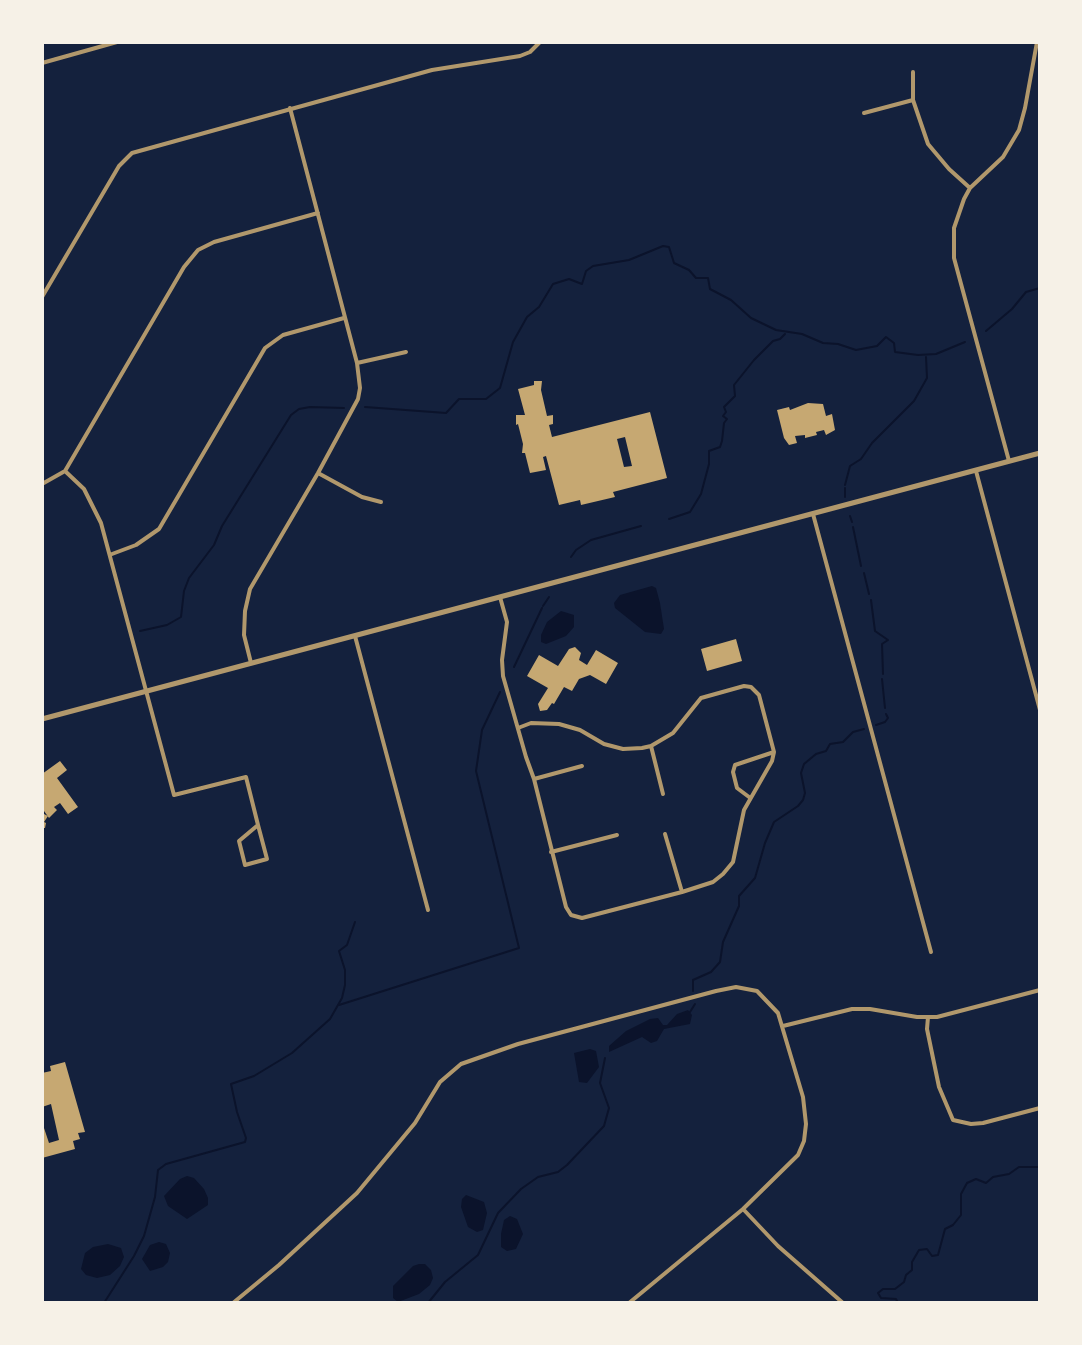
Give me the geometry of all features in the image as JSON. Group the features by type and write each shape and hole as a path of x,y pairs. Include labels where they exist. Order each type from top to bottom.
{"street":[{"path":"42,63 117,42"},
{"path":"42,297 125,158 146,147 432,70 520,56 530,52 540,42"},
{"path":"1009,461 954,258 954,228 970,188 1003,157 1019,130 1037,42"},
{"path":"913,72 913,100 928,144 970,188"},
{"path":"864,113 913,100"},
{"path":"251,664 244,635 250,589 318,473 358,399 360,388 357,363 290,108"},
{"path":"42,484 65,471 184,267 198,250 214,242 318,213"},
{"path":"111,554 136,545 159,529 265,348 283,335 344,318"},
{"path":"357,363 406,352"},
{"path":"42,719 1040,453"},
{"path":"65,471 84,489 94,506 111,554 174,795 246,777 267,859 245,865 239,841 258,825"},
{"path":"976,471 1040,710"},
{"path":"318,473 362,497 381,502"},
{"path":"813,514 931,952"},
{"path":"500,597 507,622 503,676 518,728 534,779 566,907 571,915 582,918 682,892 713,882 723,874 733,862 749,797 772,761 774,752 759,695 751,687 744,686 701,698 680,726 651,746 623,749 559,724 531,723 518,728"},
{"path":"355,636 428,910"},
{"path":"651,746 663,794"},
{"path":"749,797 737,788 733,772 735,765 774,752"},
{"path":"534,779 582,766"},
{"path":"665,834 682,892"},
{"path":"551,852 617,835"},
{"path":"233,1303 357,1193 415,1123 440,1082 454,1069 470,1060 518,1044 736,987 757,991 778,1013 783,1026 803,1097 804,1141 797,1158 743,1209 629,1303"},
{"path":"783,1026 852,1009 937,1017 1040,990"},
{"path":"928,1017 927,1029 939,1087 953,1120 983,1123 1040,1108"},
{"path":"743,1209 778,1246 843,1303"}],"water":[{"path":"652,586 656,588 660,603 664,629 661,634 645,632 615,608 614,603 620,595"},
{"path":"561,611 574,615 574,627 566,636 546,644 541,642 547,622"},
{"path":"688,1010 692,1015 690,1024 664,1029 657,1041 651,1043 642,1037 609,1052 609,1046 626,1031 650,1019 658,1018 663,1025 667,1025 677,1014"},
{"path":"590,1049 596,1051 599,1067 587,1083 579,1082 574,1053"},
{"path":"187,1176 194,1178 204,1189 208,1205 187,1219 168,1206 164,1196"},
{"path":"466,1195 484,1202 487,1213 483,1230 477,1232 468,1227 461,1207"},
{"path":"510,1216 517,1219 523,1234 516,1249 507,1251 501,1247 501,1234 504,1220"},
{"path":"159,1242 166,1244 170,1253 168,1262 150,1271 142,1259 150,1245"},
{"path":"108,1244 121,1248 124,1257 120,1266 110,1275 97,1278 86,1275 81,1269 85,1253 93,1247"},
{"path":"419,1264 425,1264 431,1270 433,1278 430,1285 419,1294 398,1302 393,1298 393,1286"}],"building":[{"path":"534,381 542,381 547,416 553,415 553,424 549,425 552,437 650,412 667,478 613,492 615,497 581,505 580,500 559,505 546,456 543,457 546,470 530,473 516,425 516,415 525,415 518,389 534,385","holes":["625,437 632,466 624,467 617,439"]},
{"path":"808,403 823,404 826,416 832,414 835,430 826,435 824,430 805,438 805,435 795,436 797,443 789,445 784,438 777,410 789,407 790,410"},
{"path":"736,639 742,661 707,671 701,649"},
{"path":"575,647 581,653 579,660 587,665 596,650 618,663 606,684 590,675 579,679 572,691 564,687 554,704 540,711 538,704 548,688 527,676 539,655 558,666 569,649"},
{"path":"60,761 67,770 57,778 78,807 68,814 60,803 44,822 45,828 42,828 42,774"},
{"path":"65,1062 85,1132 78,1133 80,1139 73,1141 75,1149 42,1158 42,1122 49,1143 59,1140 51,1104 42,1107 42,1073 51,1071 50,1066"}],"waterway":[{"path":"365,407 446,413 459,399 486,399 500,388 513,342 527,317 539,307 553,284 569,279 582,284 586,271 593,266 629,260 663,246 669,247 674,263 689,270 696,278 708,278 710,289 731,300 751,318 776,330 802,334 823,343 856,350 877,346 886,337 894,343 895,352 918,355 936,354 965,342"},
{"path":"986,331 1026,292 1040,288"},
{"path":"669,519 690,512 701,494 709,451 720,447 727,419 723,416 726,412 724,407 735,396 734,385 754,360 785,334"},
{"path":"845,485 850,466 861,459 872,443 914,401 927,378 926,357"},
{"path":"140,631 167,625 181,617 189,578 214,545 222,526 291,415 299,409 310,407 344,408"},
{"path":"845,488 845,497"},
{"path":"850,516 852,522"},
{"path":"571,557 591,540 641,526"},
{"path":"853,527 861,566"},
{"path":"864,573 869,594"},
{"path":"543,606 549,597"},
{"path":"871,600 875,631 888,640 882,644 883,674"},
{"path":"514,667 542,608"},
{"path":"882,679 885,708"},
{"path":"339,1005 519,948 476,771 482,730 500,692"},
{"path":"876,725 885,722 888,718 886,714"},
{"path":"693,991 693,980 711,972 720,962 723,942 739,906 739,896 755,878 774,822 803,800 805,793 801,773 804,764 816,754 826,751 830,744 843,742 853,732 864,729"},
{"path":"104,1303 144,1236 155,1197 158,1170 166,1164 245,1142 231,1084 254,1076 292,1053 330,1019 342,998 345,985 345,970 339,951 347,945 355,922"},
{"path":"690,1012 695,1004"},
{"path":"428,1303 445,1282 478,1255 498,1213 521,1189 538,1177 558,1172 604,1126 609,1108 600,1083 605,1058"},
{"path":"898,1303 896,1299 881,1298 878,1293 883,1289 895,1289 904,1282 919,1250 927,1249 932,1256 938,1255 945,1229 961,1215 961,1194 967,1183 976,1179 986,1183 1019,1167 1040,1167"}]}
